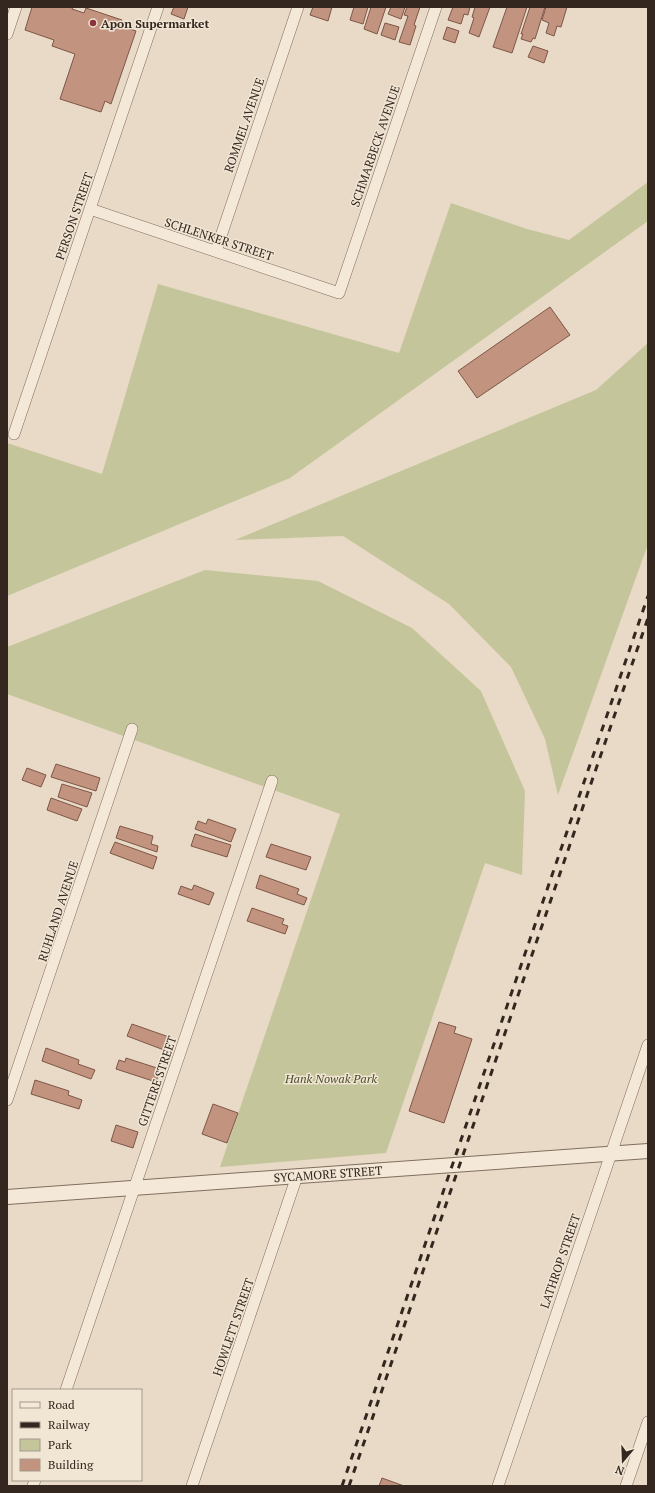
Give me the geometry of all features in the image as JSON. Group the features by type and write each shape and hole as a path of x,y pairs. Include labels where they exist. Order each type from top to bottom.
{"street":[{"path":"7,34 16,7"},
{"name":"PERSON STREET","path":"14,434 158,7"},
{"name":"ROMMEL AVENUE","path":"216,251 298,7"},
{"name":"SCHMARBECK AVENUE","path":"339,293 436,7"},
{"name":"SCHLENKER STREET","path":"90,209 339,293"},
{"name":"RUHLAND AVENUE","path":"7,1100 132,729"},
{"name":"GITTERE STREET","path":"66,1389 272,780"},
{"name":"LATHROP STREET","path":"498,1486 648,1045"},
{"name":"SYCAMORE STREET","path":"7,1197 648,1151"},
{"name":"HOWLETT STREET","path":"192,1486 297,1176"},
{"path":"626,1486 648,1422"}],"green space":[{"path":"648,182 648,221 290,478 7,596 7,443 102,474 158,284 399,353 451,203 527,229 569,240"},
{"path":"648,343 648,544 558,795 545,739 511,667 449,604 343,536 235,540 596,390"},
{"name":"Hank Nowak Park","path":"205,570 318,581 412,628 481,691 525,791 522,875 485,863 386,1153 220,1167 340,814 7,694 7,647"}],"building":[{"path":"32,7 73,7 72,9 84,13 86,8 122,20 120,26 136,31 111,104 105,101 101,112 60,99 75,54 52,46 54,40 25,30"},
{"path":"174,7 188,7 184,19 171,14"},
{"path":"313,7 332,7 328,21 310,15"},
{"path":"354,7 368,7 363,24 350,20"},
{"path":"371,7 386,7 377,34 364,29"},
{"path":"391,7 405,7 401,19 388,14"},
{"path":"407,7 420,7 414,25 416,26 410,45 399,42 408,16 404,15"},
{"path":"453,7 470,7 468,15 464,14 461,24 448,20"},
{"path":"475,7 490,7 479,37 469,33 474,18 472,17"},
{"path":"507,7 527,7 512,53 493,47"},
{"path":"530,7 545,7 535,39 533,38 531,42 521,39 523,34 521,34"},
{"path":"546,7 567,7 561,27 557,26 554,36 546,33 549,23 542,20"},
{"path":"385,23 399,27 395,40 381,35"},
{"path":"447,27 459,31 455,43 443,39"},
{"path":"533,46 548,51 544,63 528,57"},
{"path":"550,307 570,335 477,398 458,371"},
{"path":"56,764 100,778 96,791 51,777"},
{"path":"27,768 46,775 41,787 22,780"},
{"path":"62,784 92,793 87,807 58,797"},
{"path":"51,798 82,809 77,821 47,810"},
{"path":"208,819 236,829 231,842 195,829 198,821 206,824"},
{"path":"120,826 153,836 151,844 158,846 157,852 116,838"},
{"path":"195,834 231,845 227,857 191,846"},
{"path":"115,842 157,857 153,869 110,853"},
{"path":"271,844 311,857 306,870 266,857"},
{"path":"260,875 299,889 297,894 307,898 304,905 256,888"},
{"path":"194,885 214,893 209,905 178,894 181,886 192,890"},
{"path":"252,908 284,919 282,924 288,926 285,934 247,921"},
{"path":"439,1022 456,1027 454,1033 472,1039 444,1123 409,1111"},
{"path":"132,1024 169,1037 164,1050 127,1036"},
{"path":"46,1048 79,1060 78,1064 95,1070 91,1079 42,1061"},
{"path":"126,1058 160,1069 156,1082 116,1069 119,1060 125,1062"},
{"path":"35,1080 69,1091 68,1095 82,1100 79,1109 31,1094"},
{"path":"213,1104 238,1113 227,1143 202,1134"},
{"path":"116,1125 138,1132 133,1148 111,1141"},
{"path":"382,1478 404,1486 379,1486"}],"railway":[{"path":"342,1486 648,596"},
{"path":"349,1486 648,618"}],"place":[{"name":"Apon Supermarket","path":"93,23"}]}
